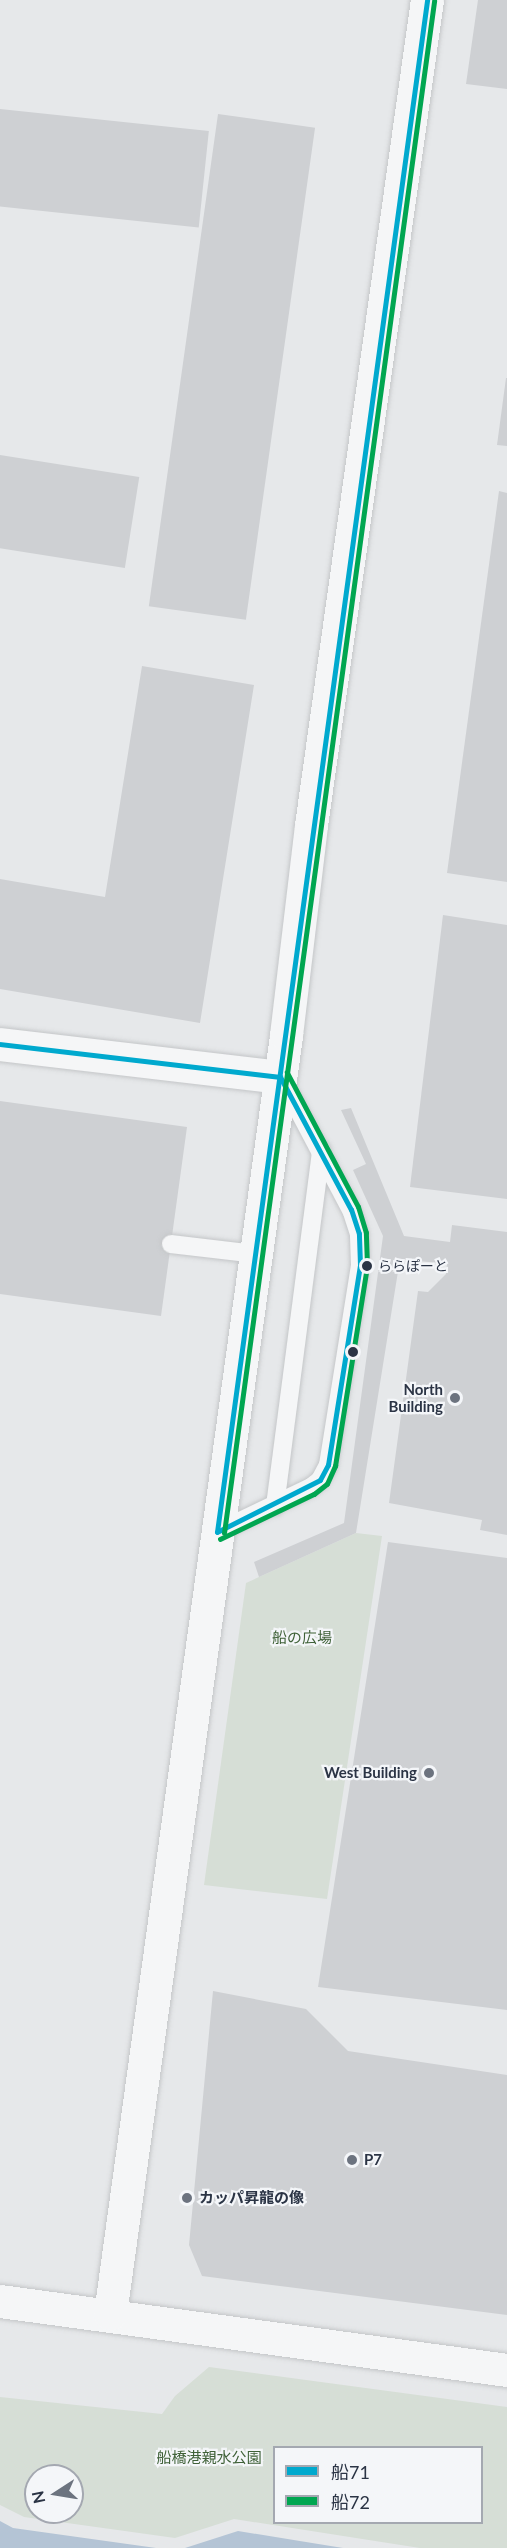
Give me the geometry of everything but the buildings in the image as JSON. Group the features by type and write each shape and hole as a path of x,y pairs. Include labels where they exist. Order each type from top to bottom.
{"street":[{"path":"110,2314 280,1077 310,825 428,0"},
{"path":"0,1044 280,1077"},
{"path":"0,2301 110,2314 507,2370"}],"lane":[{"path":"217,1532 275,1506 320,1480 328,1465 360,1265 359,1234 321,1150 280,1077"},
{"path":"275,1506 321,1150"},
{"path":"171,1244 256,1254"}],"green space":[{"name":"船の広場","path":"356,1533 382,1536 327,1899 204,1885 246,1583"},
{"name":"船橋港親水公園","path":"209,2367 507,2407 507,2548 420,2548 234,2519 175,2538 74,2524 84,2524 84,2464 24,2464 24,2517 0,2505 0,2397 162,2414 175,2396"}],"water":[{"path":"0,2521 13,2528 156,2548 0,2548"},
{"path":"238,2531 343,2548 185,2548"}],"transit line":[{"name":"船71","path":"217,1532 427,0"},
{"name":"船72","path":"224,1533 434,1"},
{"name":"船71","path":"0,1044 280,1077"},
{"name":"船72","path":"220,1539 314,1494 327,1484 335,1466 367,1266 366,1233 358,1207 287,1073"},
{"name":"船71","path":"217,1532 320,1480 328,1465 360,1265 359,1234 351,1210 280,1077"}],"place":[{"name":"ららぽーと","path":"367,1266"},
{"name":"North Building","path":"455,1398"},
{"name":"West Building","path":"429,1773"},
{"name":"P7","path":"352,2160"},
{"name":"カッパ昇龍の像","path":"187,2198"}]}
